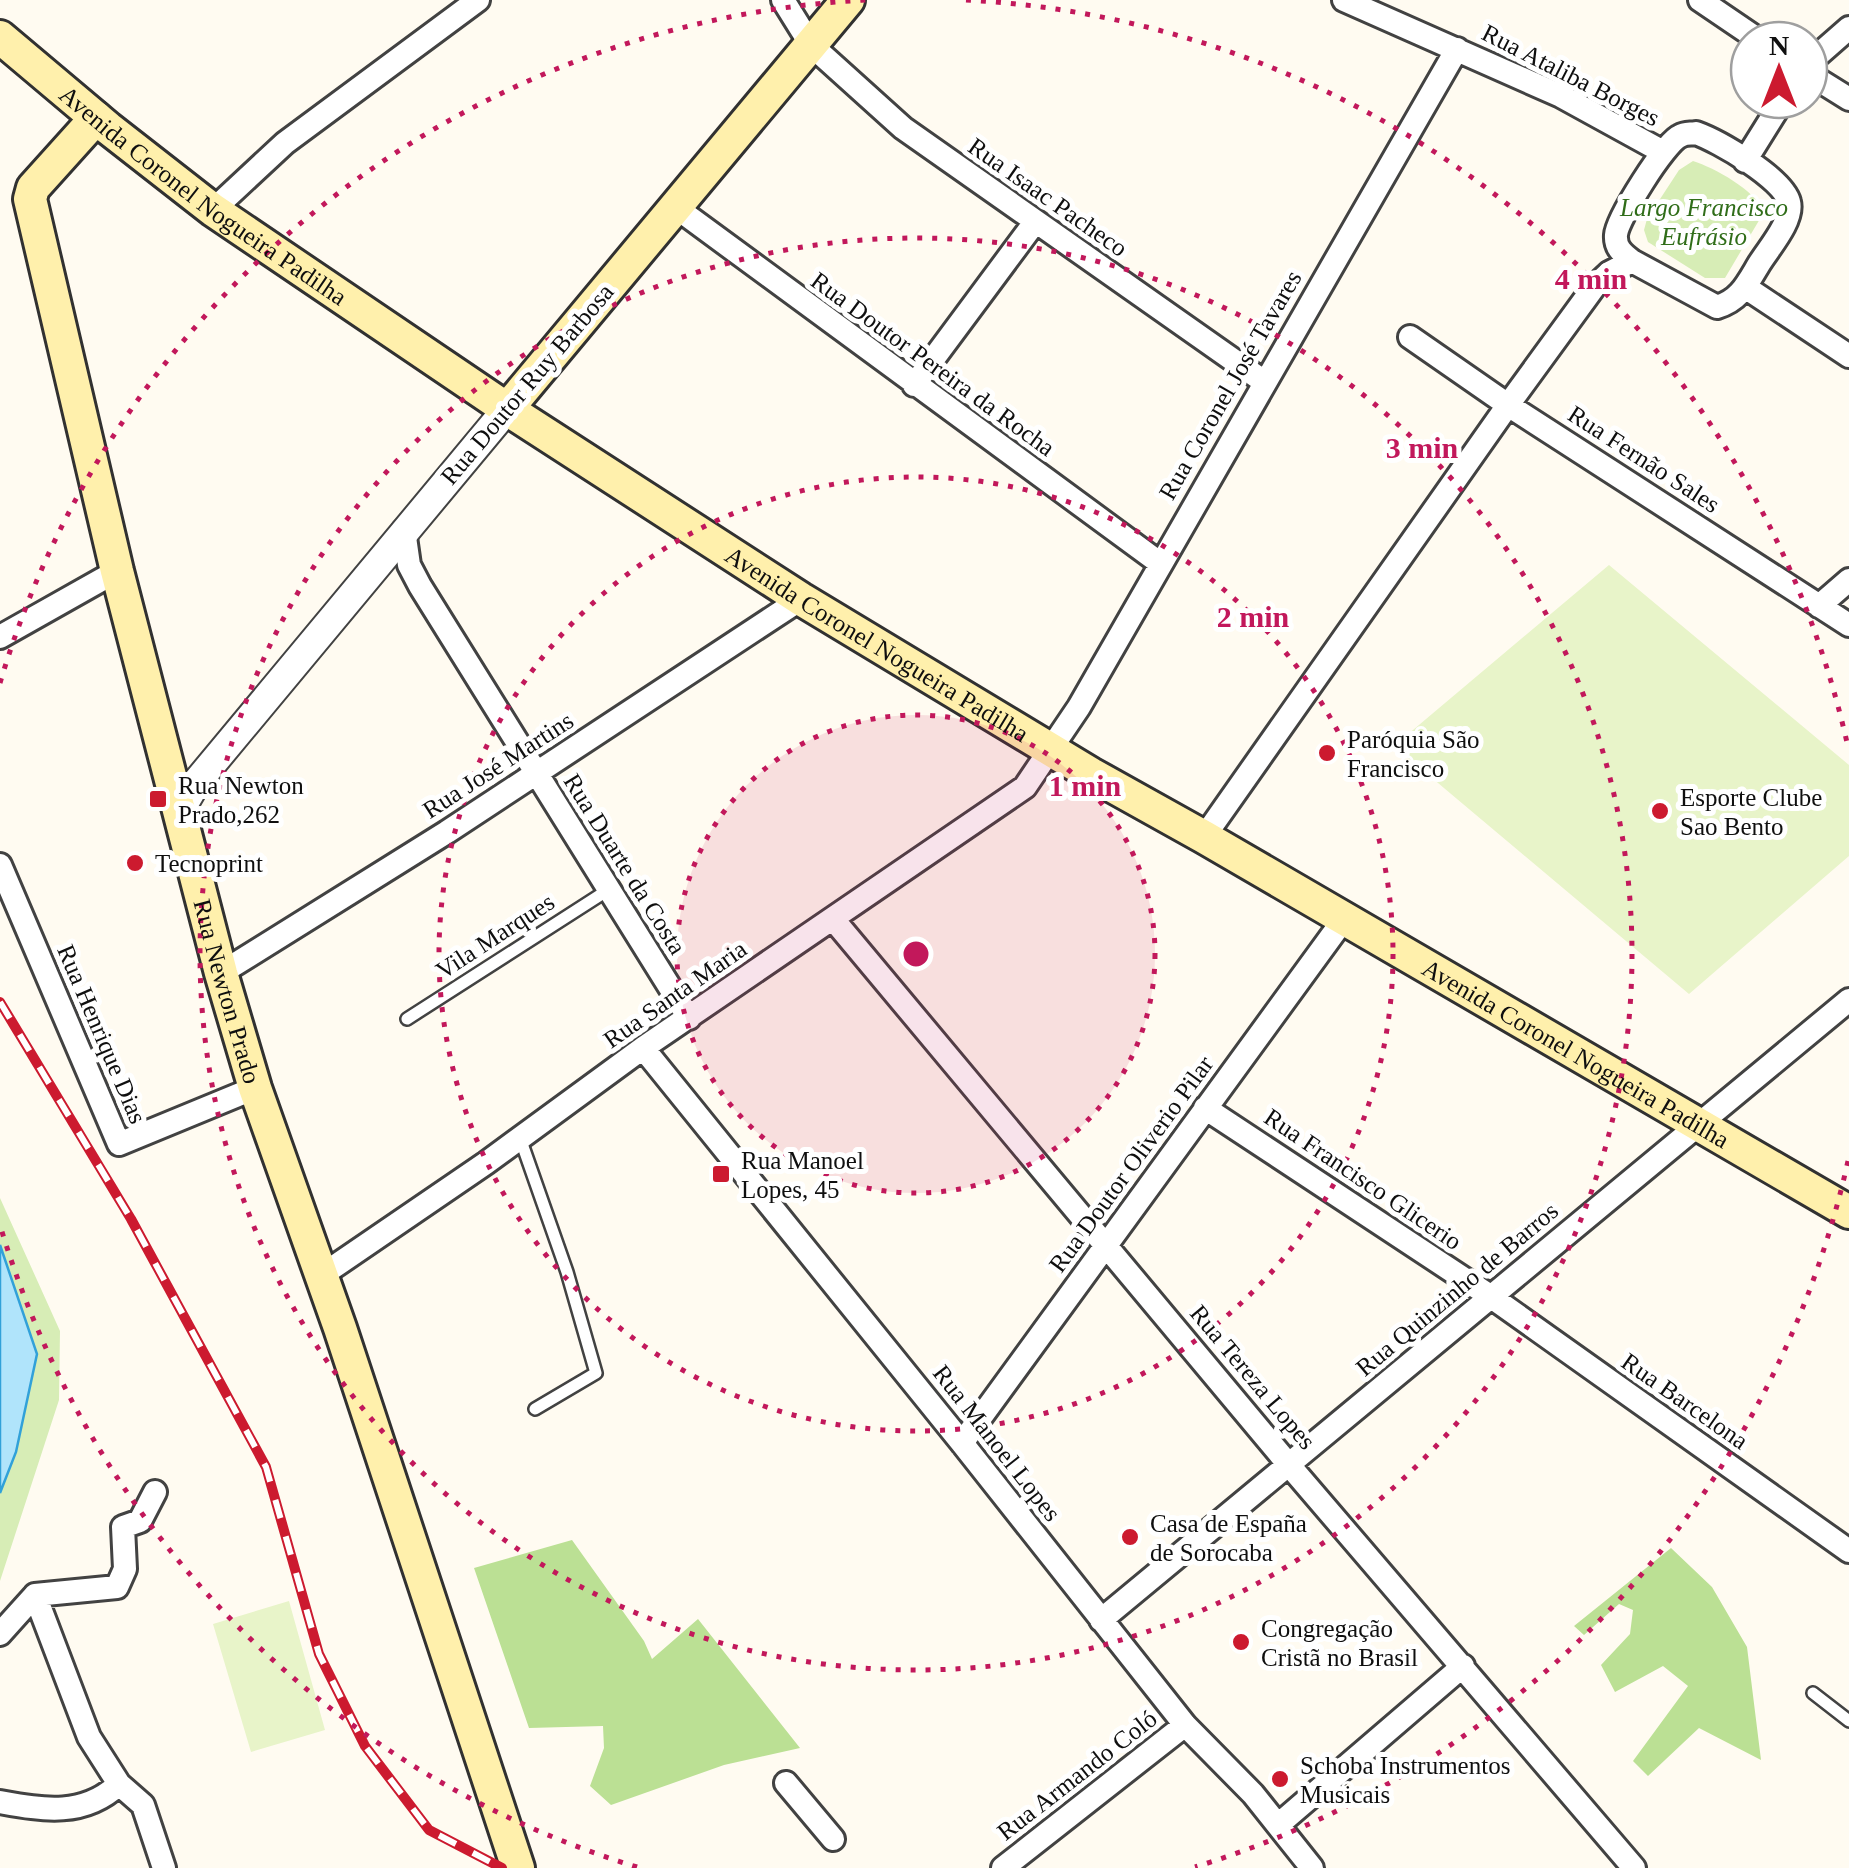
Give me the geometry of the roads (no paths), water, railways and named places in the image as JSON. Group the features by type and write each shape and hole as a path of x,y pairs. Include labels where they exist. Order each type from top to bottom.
{"main road":[{"name":"Rua Doutor Ruy Barbosa","path":"507,409 848,0"},
{"name":"Avenida Coronel Nogueira Padilha","path":"0,37 213,210 507,409 801,599 1052,750 1849,1212"},
{"name":"Rua Newton Prado","path":"96,118 33,188 30,200 117,571 221,973 255,1088 322,1275 515,1864"}],"street":[{"path":"213,210 285,142 478,0"},
{"name":"Rua Isaac Pacheco","path":"783,0 811,46 903,128 1263,381"},
{"path":"1700,0 1730,20"},
{"name":"Rua Ataliba Borges","path":"1356,2 1562,96 1663,152"},
{"path":"1829,46 1849,28"},
{"name":"Rua Coronel José Tavares","path":"1052,750 1457,49"},
{"path":"1745,161 1771,120"},
{"path":"1696,133 1745,161 1779,185 1790,202 1788,216 1734,302 1717,307 1620,251 1615,237 1620,222 1663,152 1679,136 1696,133"},
{"name":"Rua Doutor Pereira da Rocha","path":"674,206 1161,564"},
{"path":"914,386 1035,222"},
{"path":"1204,836 1594,287 1632,260"},
{"path":"1745,287 1849,356"},
{"name":"Rua Fernão Sales","path":"1410,337 1508,405 1849,625"},
{"name":"Rua Doutor Ruy Barbosa","path":"179,812 186,796 507,409"},
{"name":"Rua Duarte da Costa","path":"404,530 409,565 420,586 689,1018"},
{"path":"0,637 117,571"},
{"path":"366,579 389,572 420,586"},
{"path":"1819,606 1849,580"},
{"name":"Rua José Martins","path":"221,973 801,599"},
{"name":"Rua Santa Maria","path":"322,1275 642,1048 1025,787 1052,750"},
{"path":"166,762 174,770 188,774 209,769"},
{"name":"Rua Henrique Dias","path":"0,865 119,1144 255,1088"},
{"name":"Rua Tereza Lopes","path":"833,918 1289,1465 1463,1666 1621,1864"},
{"name":"Rua Doutor Oliverio Pilar","path":"962,1443 1344,918"},
{"name":"Rua Quinzinho de Barros","path":"1101,1620 1849,1000"},
{"name":"Rua Manoel Lopes","path":"642,1048 1186,1725 1312,1868"},
{"name":"Rua Francisco Glicerio","path":"1206,1108 1490,1296"},
{"name":"Rua Barcelona","path":"1490,1296 1849,1551"},
{"path":"0,1634 35,1595 118,1587 125,1569 124,1527 140,1521 155,1492"},
{"path":"35,1595 89,1737 119,1784 143,1805 164,1868"},
{"path":"1278,1825 1463,1666"},
{"name":"Rua Armando Coló","path":"1003,1868 1186,1725"},
{"path":"786,1783 833,1839"},
{"path":"0,1802 68,1810 89,1804 119,1784"}],"lane":[{"name":"Vila Marques","path":"407,1019 608,890"},
{"path":"520,1138 567,1272 596,1373 535,1409"},
{"path":"1813,1693 1849,1720"}],"water":[{"path":"0,1245 37,1354 16,1452 0,1493"}],"railway":[{"path":"0,1002 131,1219 266,1467 319,1654 365,1746 429,1830 502,1868"}],"place":[{"name":"Paróquia São Francisco","path":"1327,753"},
{"name":"Rua Newton Prado,262","path":"158,799"},
{"name":"Esporte Clube Sao Bento","path":"1660,811"},
{"name":"Tecnoprint","path":"135,863"},
{"name":"Rua Manoel Lopes, 45","path":"721,1174"},
{"name":"Casa de España de Sorocaba","path":"1130,1537"},
{"name":"Congregação Cristã no Brasil","path":"1241,1642"},
{"name":"Schoba Instrumentos Musicais","path":"1280,1779"}],"park label":[{"name":"Largo Francisco Eufrásio","path":"1704,222"}]}
